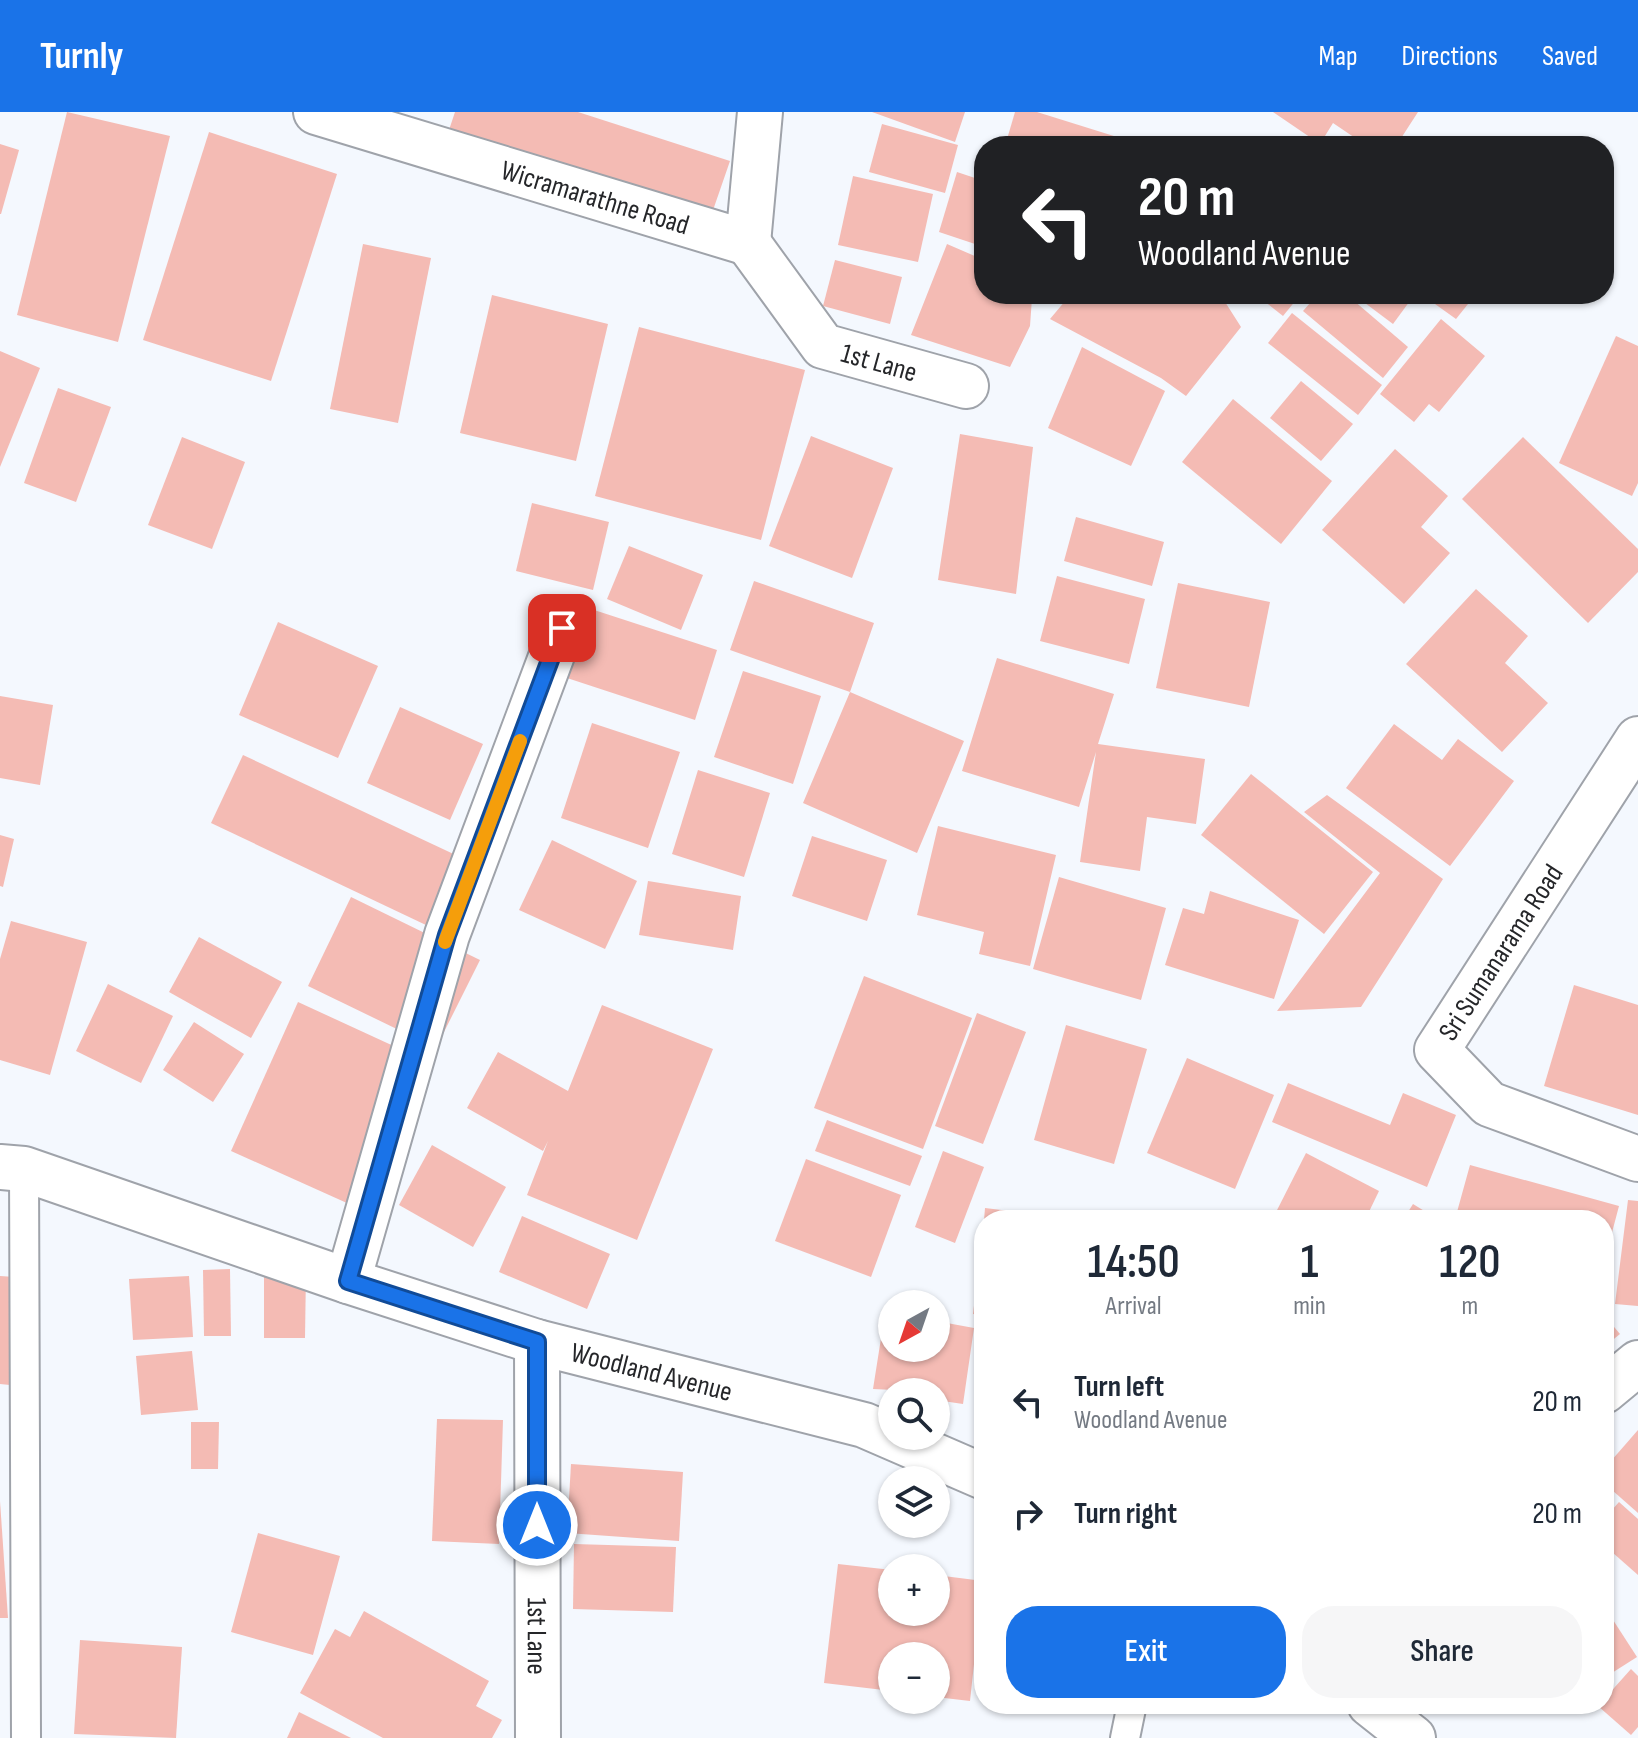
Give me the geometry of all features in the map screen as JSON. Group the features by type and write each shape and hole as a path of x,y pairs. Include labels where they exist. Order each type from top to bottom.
{"street":[{"name":"Wicramarathne Road","path":"316,112 748,243"},
{"path":"748,243 760,112"},
{"name":"1st Lane","path":"748,243 823,346 966,386"},
{"path":"348,1281 447,935 562,628"},
{"name":"Sri Sumanarama Road","path":"1638,739 1437,1050 1489,1104 1638,1159"},
{"name":"Woodland Avenue","path":"12,1168 537,1342 864,1425 974,1473"},
{"name":"1st Lane","path":"537,1342 538,1738"},
{"path":"1614,1383 1638,1363"},
{"path":"1382,1714 1412,1738"}],"lane":[{"path":"12,1168 26,1738"},
{"path":"1125,1738 1130,1714"}],"building":[{"path":"67,112 170,136 118,342 17,315"},
{"path":"455,112 578,112 730,161 711,216 449,130"},
{"path":"872,112 965,112 955,142"},
{"path":"1015,112 1037,112 1114,136 1008,136"},
{"path":"1273,112 1418,112 1402,136 1352,136 1333,123 1325,136 1308,136"},
{"path":"882,124 958,145 945,193 869,172"},
{"path":"209,132 337,174 271,381 143,340"},
{"path":"0,144 19,150 1,214 0,214"},
{"path":"957,172 974,178 974,244 939,232"},
{"path":"853,176 933,194 918,262 838,245"},
{"path":"363,244 431,258 398,423 330,409"},
{"path":"947,244 974,256 974,304 1032,304 1030,326 1010,367 911,335"},
{"path":"835,260 902,277 890,324 823,306"},
{"path":"492,295 608,324 576,461 460,433"},
{"path":"1063,304 1226,304 1241,327 1186,396 1161,378 1050,319"},
{"path":"1268,304 1293,304 1283,316"},
{"path":"1309,304 1358,304 1408,347 1383,378 1303,311"},
{"path":"1366,304 1408,304 1393,324"},
{"path":"1435,304 1468,304 1456,319"},
{"path":"1292,313 1382,385 1358,415 1268,343"},
{"path":"1441,319 1485,356 1439,412 1429,404 1414,422 1380,394"},
{"path":"639,327 805,370 761,540 595,496"},
{"path":"1616,336 1638,346 1638,483 1632,496 1559,463"},
{"path":"1082,347 1165,391 1131,466 1048,428"},
{"path":"0,351 40,368 0,467"},
{"path":"1301,381 1353,424 1321,461 1270,418"},
{"path":"58,388 111,407 76,502 24,483"},
{"path":"1233,399 1332,481 1281,544 1182,462"},
{"path":"960,434 1033,447 1016,594 938,580"},
{"path":"811,436 893,468 852,578 769,546"},
{"path":"182,437 245,462 212,549 148,525"},
{"path":"1523,437 1638,549 1638,572 1588,623 1462,499"},
{"path":"1395,449 1448,496 1421,527 1450,553 1404,604 1322,530"},
{"path":"532,503 609,522 593,590 516,571"},
{"path":"1076,517 1164,542 1152,586 1064,561"},
{"path":"629,546 703,575 681,630 607,599"},
{"path":"1057,576 1145,599 1129,664 1040,641"},
{"path":"754,581 874,623 850,692 730,650"},
{"path":"1178,583 1270,602 1249,707 1156,688"},
{"path":"1476,589 1528,636 1505,663 1548,703 1502,752 1406,664"},
{"path":"588,608 717,650 695,720 564,677"},
{"path":"278,622 378,666 338,758 239,715"},
{"path":"997,658 1114,694 1098,744 1205,759 1196,824 1147,817 1140,871 1080,862 1096,752 1079,807 962,771"},
{"path":"743,671 821,696 793,784 714,757"},
{"path":"850,692 964,741 917,853 803,803"},
{"path":"0,696 53,705 40,785 0,778"},
{"path":"400,707 483,744 450,820 367,783"},
{"path":"592,723 680,752 648,848 561,818"},
{"path":"1394,724 1442,760 1458,739 1514,781 1450,866 1346,788"},
{"path":"243,755 479,866 447,935 211,823"},
{"path":"698,770 770,793 744,877 672,854"},
{"path":"1251,774 1373,872 1324,934 1201,835"},
{"path":"1327,795 1443,879 1361,1007 1277,1011 1380,873 1304,812"},
{"path":"938,826 1056,855 1030,966 979,954 984,932 917,915"},
{"path":"0,835 14,839 3,887 0,886"},
{"path":"812,836 887,860 867,921 792,896"},
{"path":"552,840 637,881 605,949 519,910"},
{"path":"1059,877 1166,908 1141,1000 1033,969"},
{"path":"648,881 741,896 733,950 639,935"},
{"path":"1210,891 1299,920 1274,999 1165,965 1183,908 1204,914"},
{"path":"351,897 480,960 436,1048 308,986"},
{"path":"11,921 87,942 50,1075 0,1060 0,959"},
{"path":"199,937 282,982 251,1038 169,992"},
{"path":"864,976 972,1018 923,1149 814,1108"},
{"path":"108,984 173,1016 141,1083 76,1051"},
{"path":"1574,985 1638,1005 1638,1115 1544,1086"},
{"path":"298,1002 424,1060 358,1208 231,1151"},
{"path":"602,1005 713,1049 637,1240 527,1195 548,1141 543,1151 467,1108 498,1052 568,1091"},
{"path":"977,1013 1026,1032 983,1144 935,1126"},
{"path":"194,1022 244,1054 213,1102 163,1070"},
{"path":"1066,1025 1147,1049 1114,1164 1034,1140"},
{"path":"1187,1058 1274,1095 1235,1189 1147,1153"},
{"path":"1288,1083 1390,1125 1403,1093 1456,1115 1427,1187 1272,1122"},
{"path":"827,1120 922,1156 910,1186 815,1151"},
{"path":"432,1145 506,1187 473,1247 399,1205"},
{"path":"943,1151 984,1167 955,1243 915,1227"},
{"path":"1306,1153 1379,1191 1370,1210 1277,1210"},
{"path":"806,1159 901,1195 871,1277 775,1241"},
{"path":"1470,1165 1619,1206 1614,1225 1614,1210 1458,1210"},
{"path":"1628,1200 1638,1201 1638,1306 1615,1304"},
{"path":"1413,1204 1423,1210 1409,1210"},
{"path":"522,1216 610,1254 587,1309 499,1272"},
{"path":"230,1269 231,1336 204,1336 203,1270"},
{"path":"264,1271 306,1271 305,1338 264,1338"},
{"path":"0,1276 15,1277 10,1385 0,1384"},
{"path":"189,1276 193,1337 133,1340 129,1279"},
{"path":"950,1324 974,1328 963,1404 950,1402 950,1378 878,1378 878,1389 873,1389 878,1357 878,1362 950,1362"},
{"path":"192,1351 198,1410 141,1415 136,1356"},
{"path":"437,1419 503,1420 499,1544 432,1541"},
{"path":"191,1422 219,1422 218,1469 191,1469"},
{"path":"1638,1430 1638,1513 1614,1492 1614,1458"},
{"path":"571,1464 683,1472 679,1541 567,1533"},
{"path":"0,1501 8,1618 0,1618"},
{"path":"1619,1502 1638,1519 1638,1575 1614,1554 1614,1508"},
{"path":"258,1533 340,1556 313,1655 231,1632"},
{"path":"574,1544 676,1547 673,1612 573,1609"},
{"path":"838,1564 878,1568 878,1626 950,1626 950,1577 974,1580 974,1664 970,1701 950,1699 950,1642 878,1642 878,1689 824,1683"},
{"path":"364,1611 489,1681 476,1706 502,1720 492,1738 383,1738 300,1693 335,1629 350,1637"},
{"path":"1614,1621 1637,1657 1614,1672"},
{"path":"80,1640 182,1647 176,1738 74,1734"},
{"path":"1631,1669 1638,1676 1638,1727 1631,1735 1607,1714 1614,1714 1614,1688"},
{"path":"299,1712 351,1738 287,1738"}],"slow traffic":[{"path":"445,942 520,741"}],"route":[{"path":"537,1525 537,1342 348,1281 447,935 562,628"}]}
